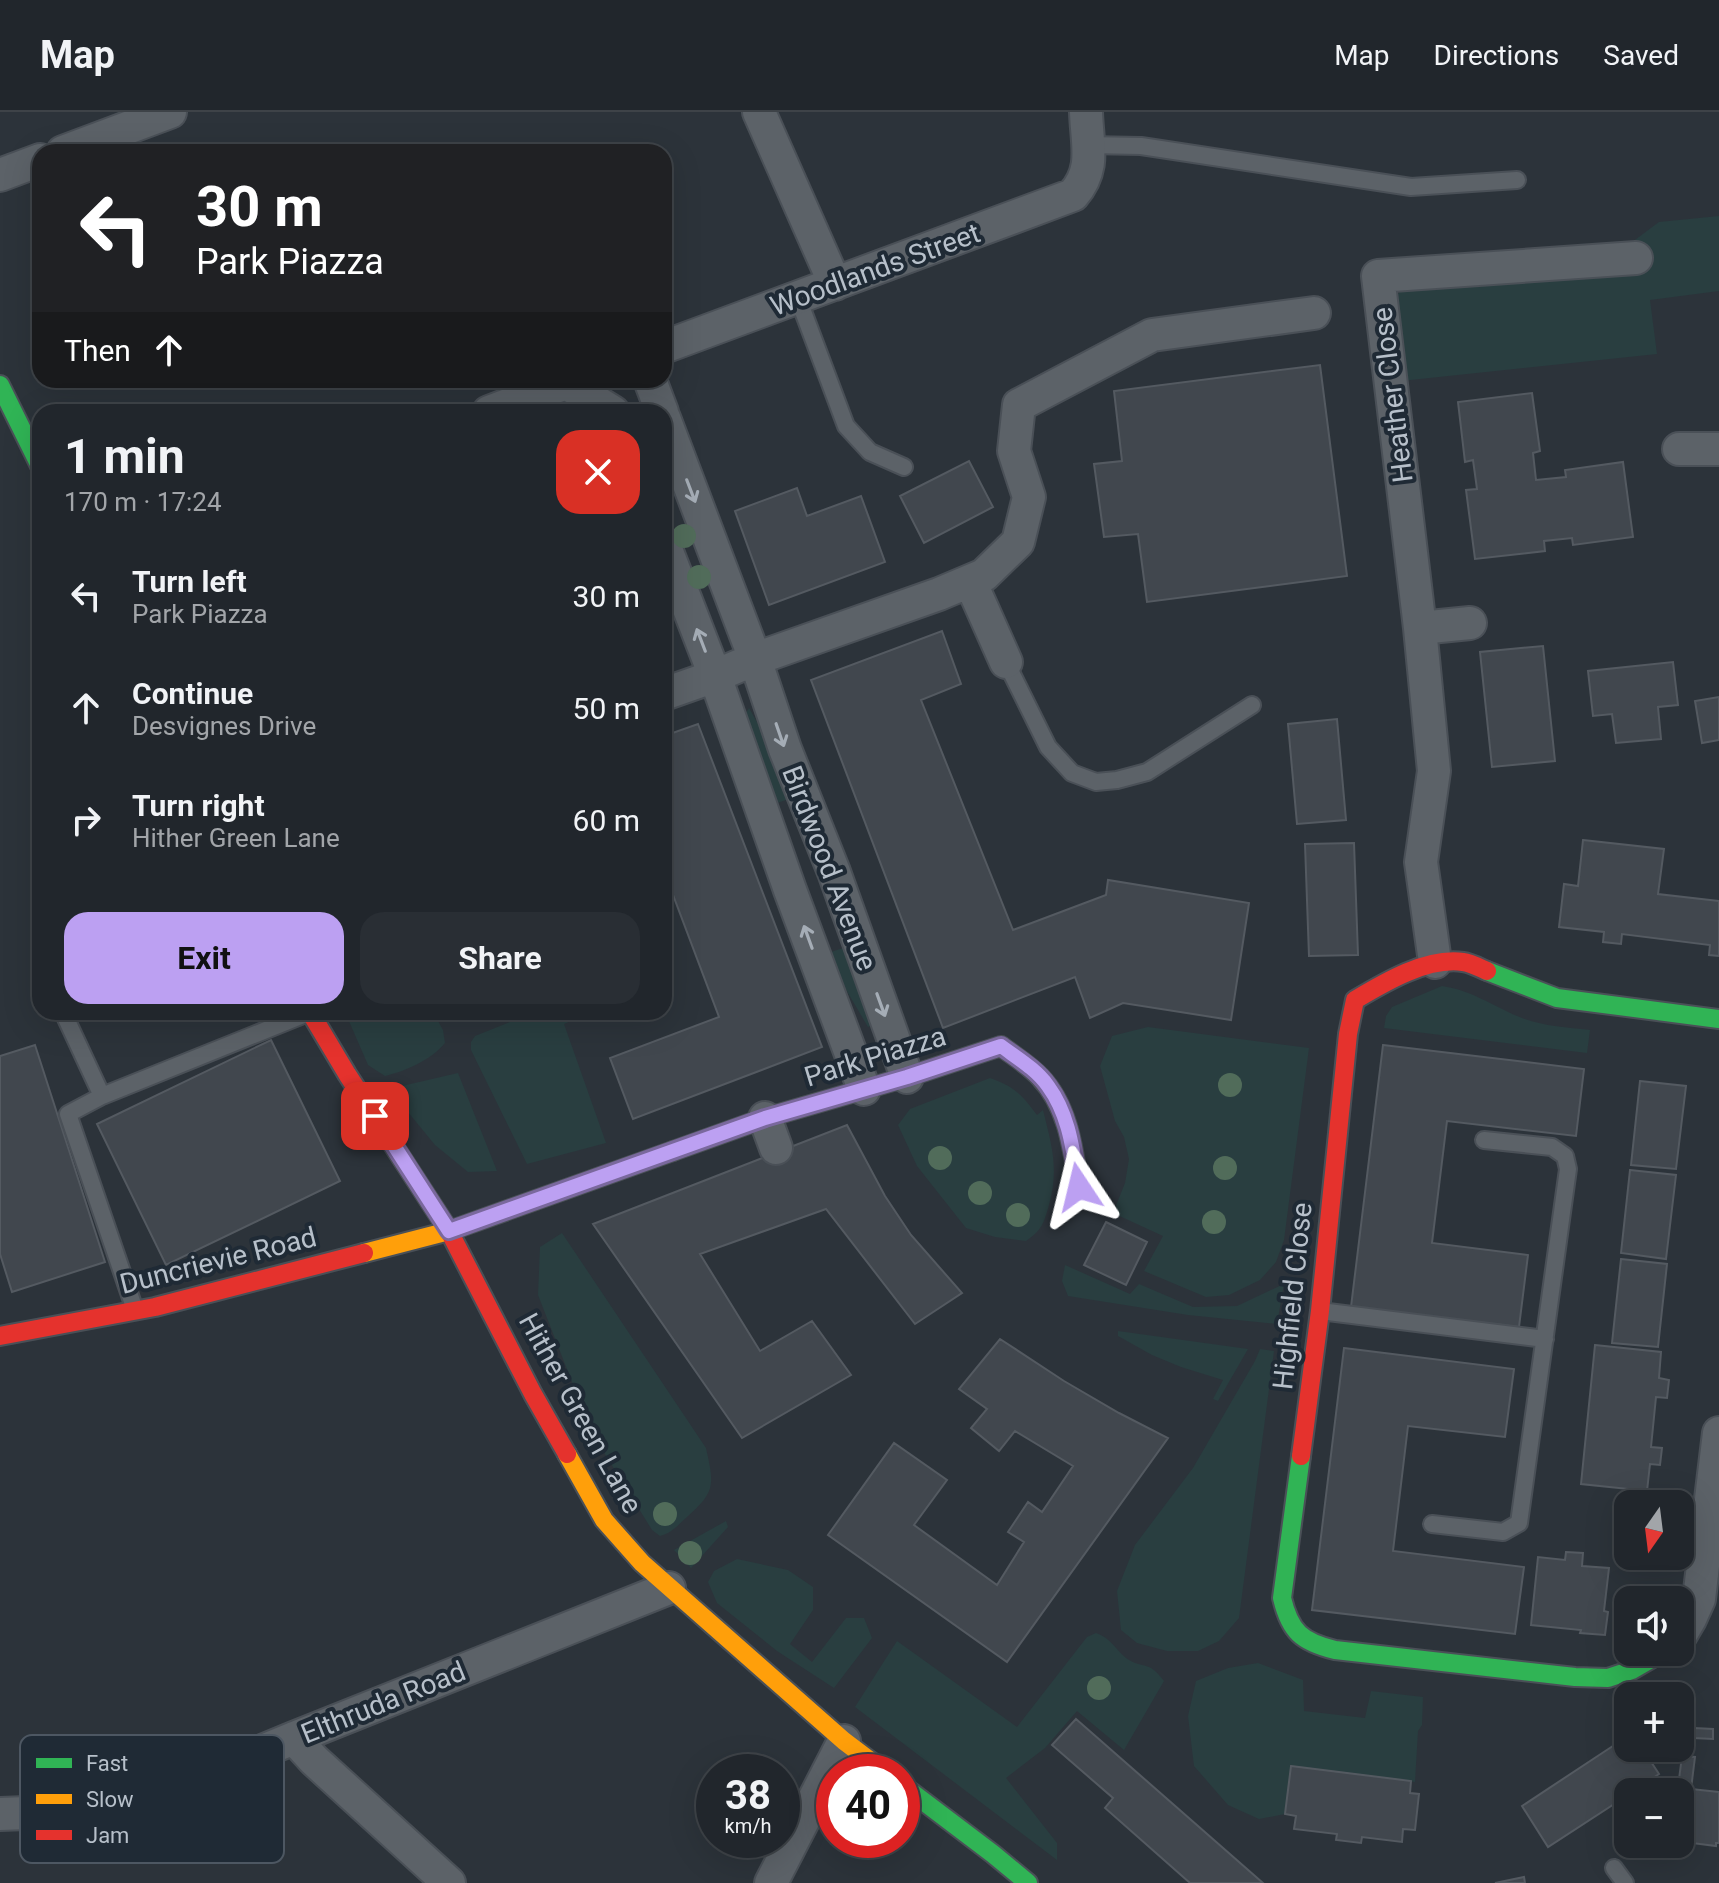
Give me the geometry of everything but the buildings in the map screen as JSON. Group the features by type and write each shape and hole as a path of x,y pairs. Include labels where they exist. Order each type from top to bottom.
{"street":[{"path":"84,144 170,112"},
{"path":"759,112 835,284"},
{"path":"1086,112 1087,145"},
{"name":"Woodlands Street","path":"672,344 1063,200 1073,195 1087,175 1087,145"},
{"path":"0,175 32,163"},
{"name":"Heather Close","path":"1435,962 1421,862 1434,771 1378,276 1636,258"},
{"path":"672,691 984,575 1018,542 1029,497 1014,451 1019,405 1152,335 1314,313"},
{"path":"0,385 32,450"},
{"path":"511,404 554,388"},
{"path":"579,388 602,404"},
{"name":"Birdwood Avenue","path":"672,439 907,1077"},
{"path":"1679,449 1719,449"},
{"name":"Birdwood Avenue","path":"672,565 864,1089"},
{"path":"970,581 1006,662"},
{"path":"1420,628 1470,623"},
{"name":"Highfield Close","path":"1639,1666 1608,1678 1575,1677 1335,1650 1309,1643 1300,1636 1285,1612 1282,1598 1320,1311 1348,1034 1355,1000 1435,962 1465,962 1557,998 1719,1019"},
{"name":"Hither Green Lane","path":"315,1020 449,1231 533,1394 604,1520 669,1588 861,1754"},
{"name":"Park Piazza","path":"449,1231 765,1118 1001,1046 1048,1086 1067,1122 1079,1187"},
{"path":"765,1118 776,1148"},
{"name":"Duncrievie Road","path":"0,1336 135,1311 449,1231"},
{"path":"1694,1609 1699,1599 1715,1506 1719,1433"},
{"name":"Elthruda Road","path":"284,1742 669,1588"},
{"path":"294,1738 314,1760 449,1883"},
{"path":"771,1883 844,1741"},
{"path":"920,1799 1028,1883"},
{"name":"Elthruda Road","path":"0,1814 20,1813"}],"lane":[{"path":"1087,145 1141,146 1411,187 1517,180"},
{"path":"798,298 846,426 870,452 904,467"},
{"path":"1006,662 1048,747 1072,773 1096,782 1147,772 1252,705"},
{"path":"67,1020 102,1096"},
{"path":"135,1311 68,1114 102,1096 290,1020"},
{"path":"1432,1524 1503,1532 1519,1523 1545,1339 1568,1169 1565,1156 1552,1147 1484,1140"},
{"path":"1320,1311 1545,1339"},
{"path":"1614,1868 1625,1883"}],"green space":[{"path":"1719,216 1719,291 1650,300 1657,354 1401,381 1395,297 1406,286 1600,266 1659,222"},
{"path":"749,708 795,797 774,804 741,721"},
{"path":"849,946 878,1023 868,1027 825,954"},
{"path":"1442,986 1471,994 1526,1019 1590,1030 1587,1053 1384,1028 1386,1016 1392,1007"},
{"path":"348,1020 437,1020 443,1030 445,1043 418,1064 385,1076 368,1065"},
{"path":"515,1020 573,1020 564,1024 606,1143 527,1164 471,1050 475,1036"},
{"path":"1148,1027 1309,1048 1284,1240 1276,1262 1260,1280 1229,1295 1206,1297 1144,1271 1163,1236 1113,1213 1125,1183 1129,1159 1100,1066 1112,1036"},
{"path":"458,1073 497,1171 468,1172 435,1145 389,1089"},
{"path":"990,1078 1017,1092 1037,1115 1043,1110 1049,1135 1054,1169 1052,1192 1042,1226 1026,1241 995,1237 966,1228 917,1166 898,1125 910,1109"},
{"path":"562,1233 706,1448 711,1479 708,1493 696,1508 664,1535 660,1536 652,1530 592,1433 538,1295 540,1247"},
{"path":"1065,1265 1130,1294 1139,1284 1193,1307 1237,1306 1284,1284 1277,1324 1188,1315 1068,1296 1062,1281"},
{"path":"1118,1331 1248,1349 1218,1401 1213,1399 1223,1380 1152,1355 1118,1336"},
{"path":"1260,1349 1274,1351 1239,1618 1219,1641 1198,1651 1167,1651 1137,1643 1121,1630 1117,1591 1135,1545 1193,1468"},
{"path":"726,1521 728,1527 691,1568 674,1550"},
{"path":"737,1559 788,1570 813,1587 813,1610 790,1644 812,1662 846,1618 864,1618 872,1638 834,1688 777,1651 717,1603 708,1582 714,1571"},
{"path":"1096,1633 1101,1635 1126,1658 1154,1670 1164,1681 1124,1750 1077,1711 1045,1748 1006,1778 1057,1843 1057,1860 855,1707 897,1641 1017,1727 1087,1637"},
{"path":"1258,1663 1303,1680 1304,1711 1365,1718 1371,1691 1423,1697 1415,1782 1292,1766 1285,1814 1259,1819 1228,1805 1194,1766 1188,1716 1196,1681 1228,1668"}],"traffic: fast":[{"path":"0,385 32,450"},
{"path":"1487,971 1557,998 1719,1019"},
{"path":"1301,1456 1282,1598 1289,1619 1306,1639 1335,1650 1575,1677 1608,1678 1639,1666"},
{"path":"920,1799 1028,1883"}],"traffic: slow":[{"path":"364,1253 449,1231 673,1151"},
{"path":"567,1454 604,1520 642,1563 861,1754"}],"traffic: jam":[{"path":"1301,1456 1320,1311 1348,1034 1355,1000 1407,972 1435,963 1463,962 1487,971"},
{"path":"315,1020 449,1231 567,1454"},
{"path":"673,1151 765,1118 1001,1046 1036,1073 1057,1101 1068,1129 1079,1187"},
{"path":"0,1336 155,1307 364,1253"}],"route":[{"path":"375,1116 449,1231 765,1118 1001,1046 1048,1086 1067,1122 1079,1187"}]}
